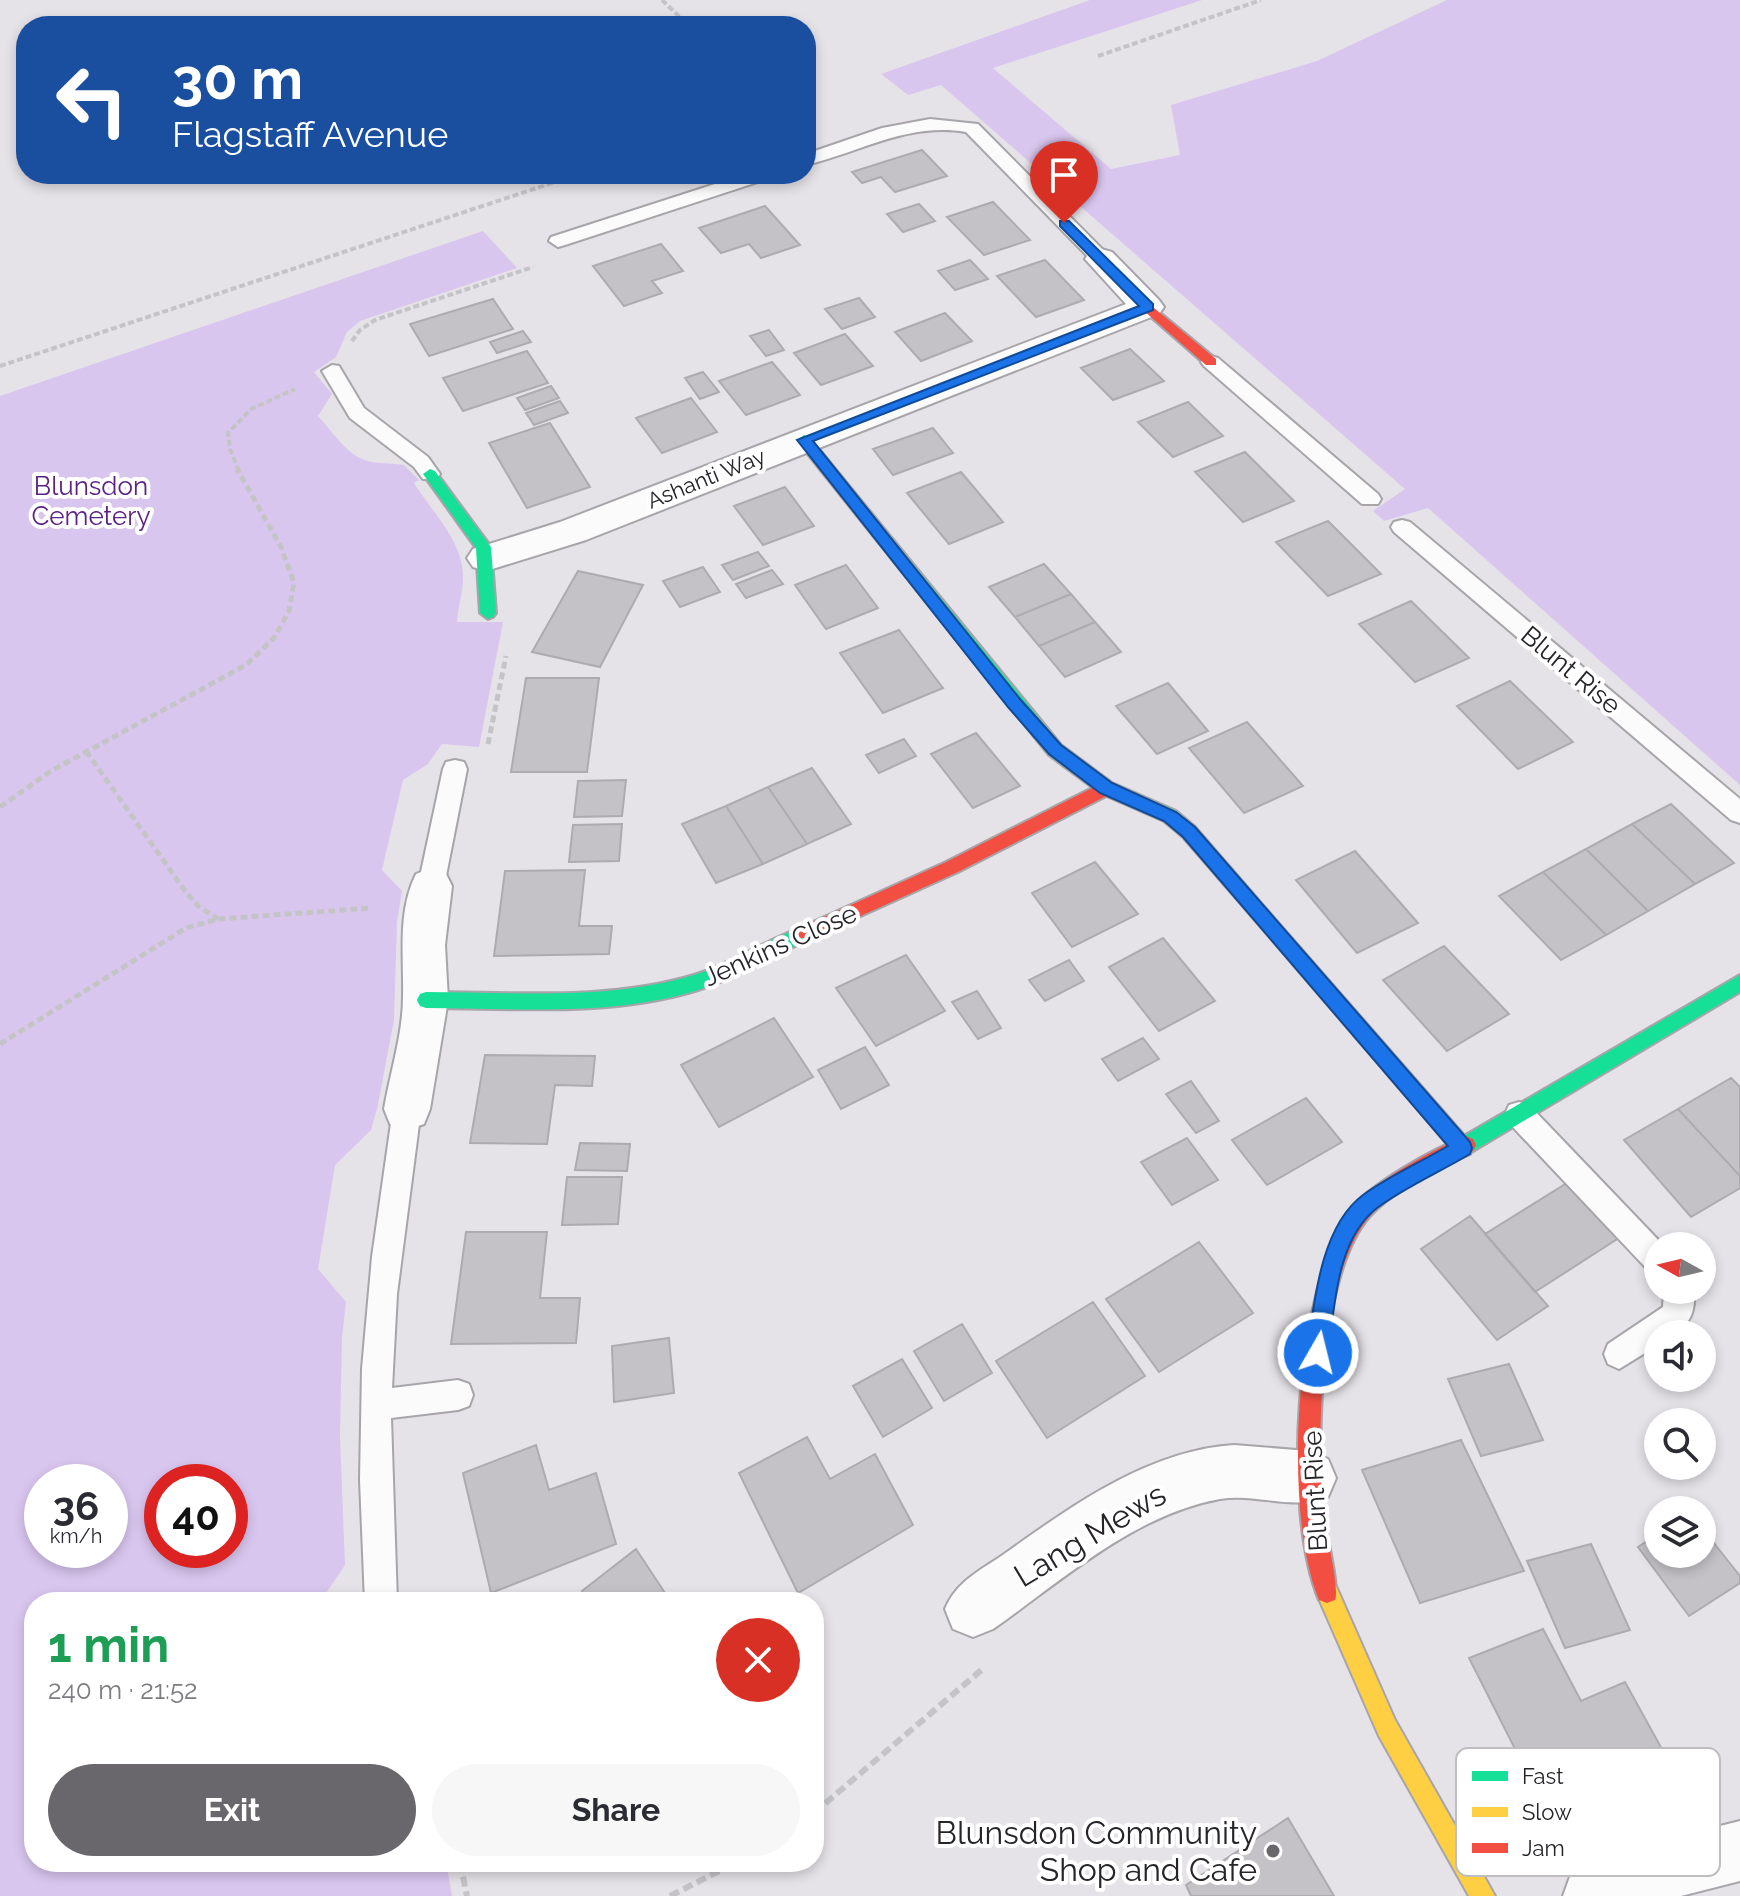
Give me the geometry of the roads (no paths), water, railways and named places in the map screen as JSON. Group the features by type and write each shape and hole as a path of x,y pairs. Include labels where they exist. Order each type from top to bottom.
{"street":[{"path":"1101,259 1148,307 1211,362"},
{"name":"Ashanti Way","path":"486,558 573,531 1148,307"},
{"path":"804,440 1055,750 1106,788 1170,816 1189,832 1463,1148"},
{"path":"430,474 478,538 486,558 488,613"},
{"name":"Jenkins Close","path":"426,1000 578,999 634,995 694,983 952,867 1106,788"},
{"path":"407,1109 426,1000 423,945 429,897"},
{"name":"Blunt Rise","path":"1456,1850 1394,1745 1349,1648 1320,1571 1309,1478 1312,1403 1328,1278 1337,1249 1349,1224 1369,1202 1740,983"},
{"name":"Lang Mews","path":"973,1609 1125,1506 1164,1486 1225,1472 1309,1478"},
{"path":"1720,1856 1740,1851"},
{"name":"Blunt Rise","path":"1471,1876 1483,1896"},
{"path":"1593,1896 1643,1876"}],"lane":[{"path":"816,157 910,127 954,123 972,128 1101,259"},
{"path":"558,241 733,184"},
{"path":"1211,362 1370,499"},
{"path":"330,370 357,413 421,462 430,474"},
{"name":"Blunt Rise","path":"1402,527 1740,813"},
{"path":"429,897 455,769"},
{"path":"380,1592 374,1507 375,1405 383,1294 407,1109"},
{"path":"1519,1114 1644,1245"},
{"path":"1619,1354 1674,1317 1680,1304"},
{"path":"375,1405 458,1395"}],"place":[{"name":"Blunsdon Community Shop and Cafe","path":"1273,1851"}],"park label":[{"name":"Blunsdon Cemetery","path":"91,501"}]}
